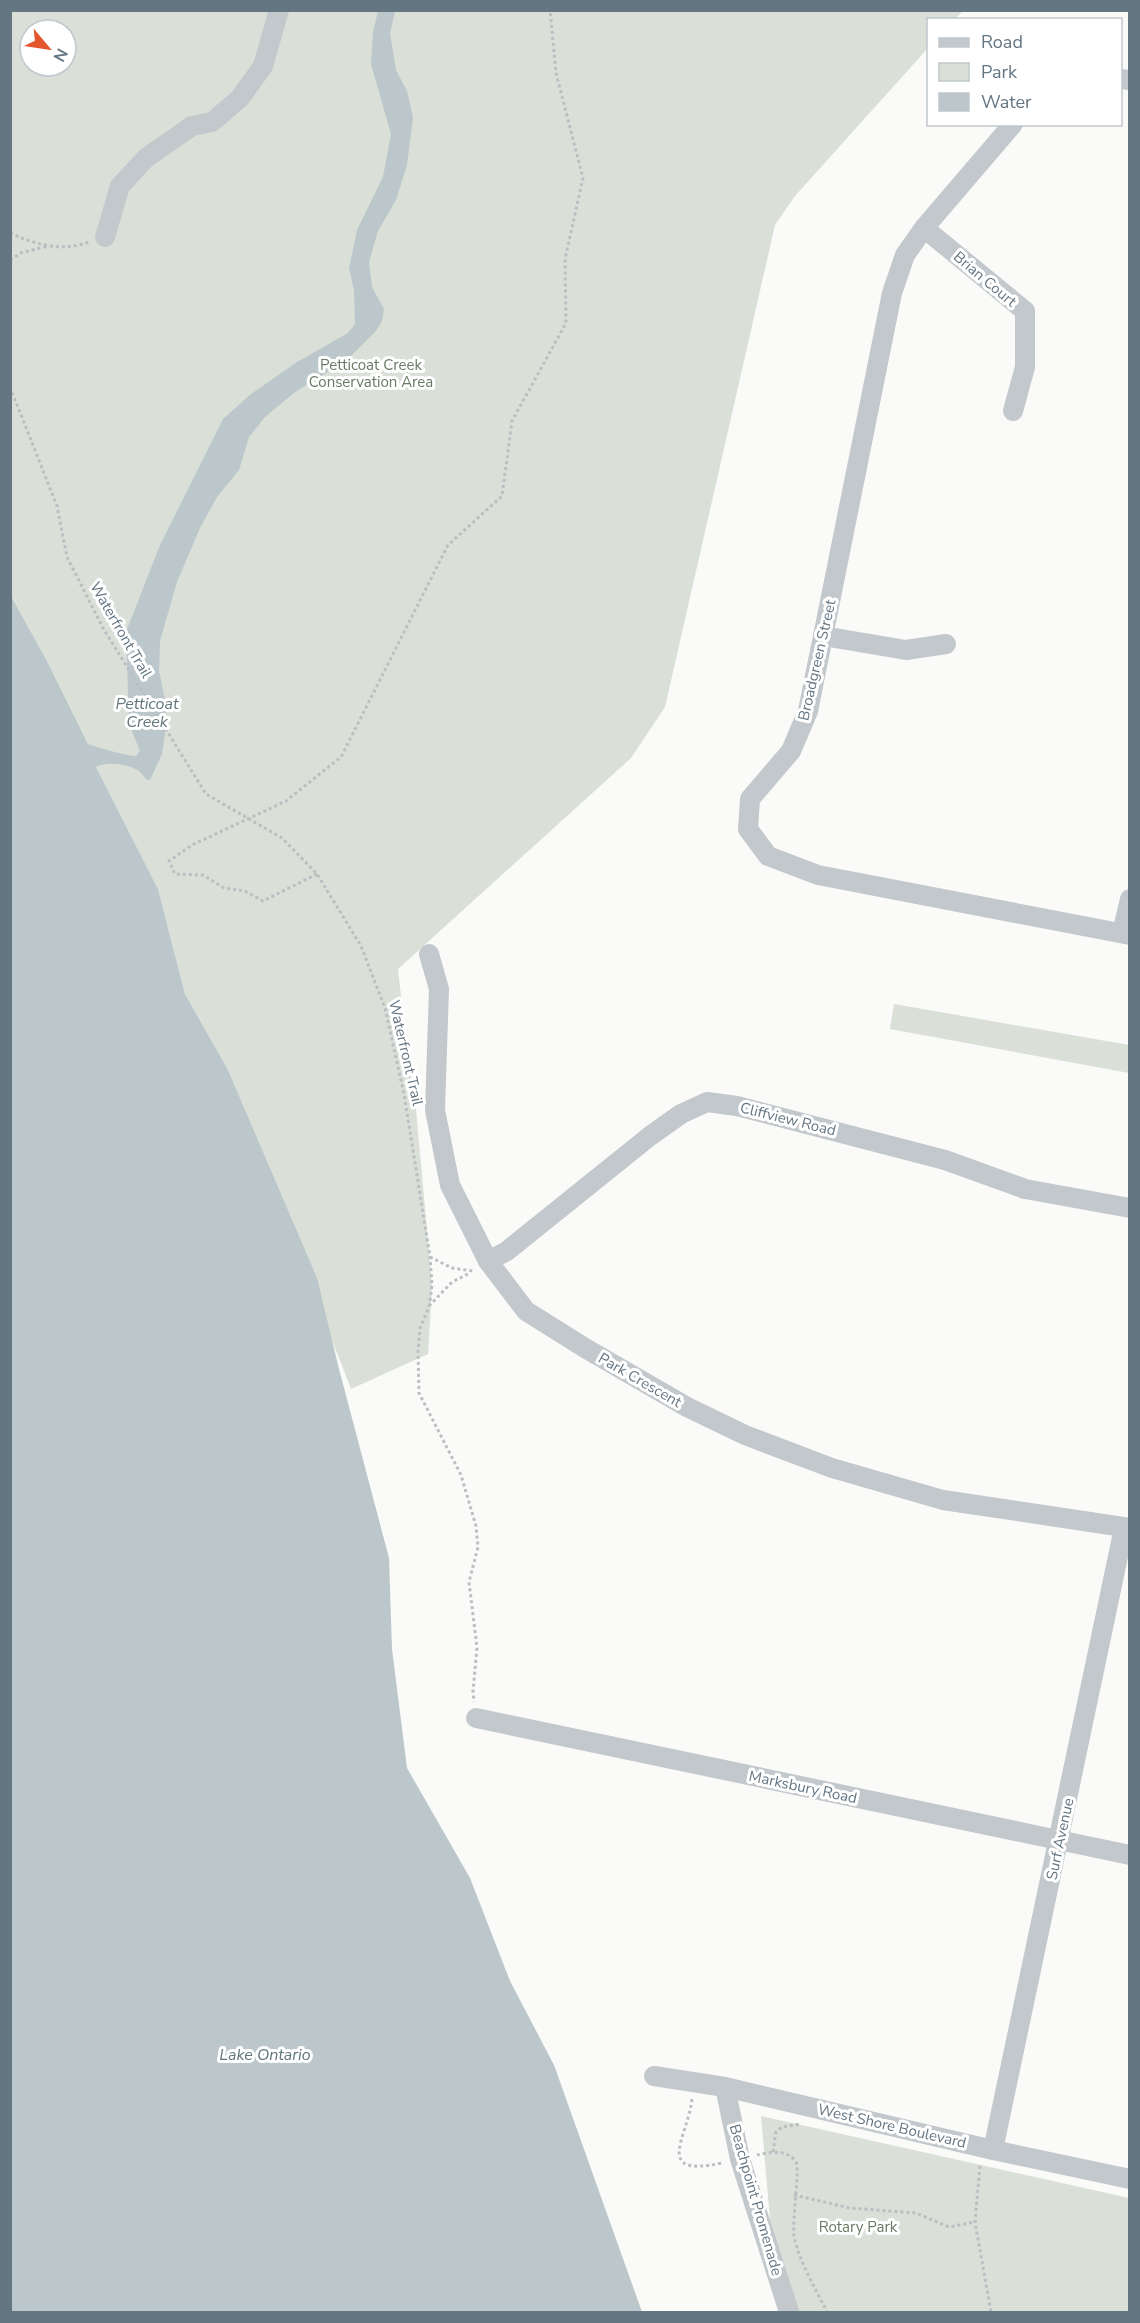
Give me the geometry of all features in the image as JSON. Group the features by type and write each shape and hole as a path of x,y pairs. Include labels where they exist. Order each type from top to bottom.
{"street":[{"path":"105,237 120,186 146,158 192,126 212,122 240,98 262,66 279,10"},
{"name":"Broadgreen Street","path":"1011,126 924,228 905,255 892,293 808,711 791,751 750,799 748,829 768,856 818,875 1126,934"},
{"name":"Brian Court","path":"924,228 1024,311 1025,367 1013,411"},
{"path":"824,636 906,650 946,644"},
{"path":"1126,934 1130,899"},
{"name":"Park Crescent","path":"429,954 439,989 435,1110 450,1185 488,1261 526,1311 676,1401 745,1435 832,1468 944,1500 1127,1528"},
{"name":"Cliffview Road","path":"488,1261 507,1251 681,1113 707,1102 737,1106 913,1151 1025,1189 1130,1208"},
{"name":"Surf Avenue","path":"988,2149 1060,1841 1127,1528"},
{"name":"Marksbury Road","path":"476,1718 1130,1856"},
{"name":"West Shore Boulevard","path":"654,2076 725,2087 988,2149 1130,2178"},
{"name":"Beachpoint Promenade","path":"725,2087 740,2159 789,2313"}],"path":[{"path":"317,874 263,902 245,891 224,888 203,875 175,874 169,861 192,845 285,801 341,758 448,545 502,496 512,421 566,323 565,259 583,178 556,73 550,10"},
{"path":"10,233 48,246 74,248 105,237"},
{"path":"10,260 21,253 48,246"},
{"name":"Waterfront Trail","path":"10,387 57,506 67,557 103,628 206,794 282,838 317,874 361,946 385,1008 404,1094 430,1257 432,1286 429,1307 420,1328 419,1393 461,1475 476,1526 478,1547 470,1582 477,1648 473,1691 476,1718"},
{"path":"430,1257 452,1268 472,1272"},
{"path":"429,1307 452,1282 488,1261"},
{"path":"988,2149 976,2189 975,2222 991,2313"},
{"path":"794,2195 850,2208 916,2213 949,2227 975,2222"}],"green space":[{"name":"Petticoat Creek Conservation Area","path":"10,11 963,11 956,18 927,18 927,49 795,196 775,225 665,707 631,758 398,969 409,1068 414,1087 432,1286 428,1354 351,1389 227,1068 185,994 158,889 96,767 88,744 47,661 11,596"},
{"path":"894,1004 1129,1045 1129,1073 890,1029"},
{"name":"Rotary Park","path":"761,2116 1129,2198 1129,2312 778,2312"}],"water":[{"name":"Lake Ontario","path":"378,11 395,11 390,33 396,70 407,91 413,117 407,165 396,200 378,231 369,262 372,287 384,309 382,321 376,331 347,360 295,392 265,417 249,437 239,470 217,497 200,528 177,582 160,641 159,671 165,700 166,727 162,754 150,780 147,780 136,769 125,765 106,764 96,767 158,889 185,994 227,1068 317,1278 389,1558 392,1649 407,1768 470,1878 510,1981 554,2065 642,2312 11,2312 11,596 47,661 88,744 136,756 140,751 129,724 126,632 160,545 223,419 251,394 297,362 348,333 355,324 354,290 349,268 357,230 383,177 391,134 371,64 373,32"}],"water label":[{"name":"Petticoat Creek","path":"147,713"}]}
